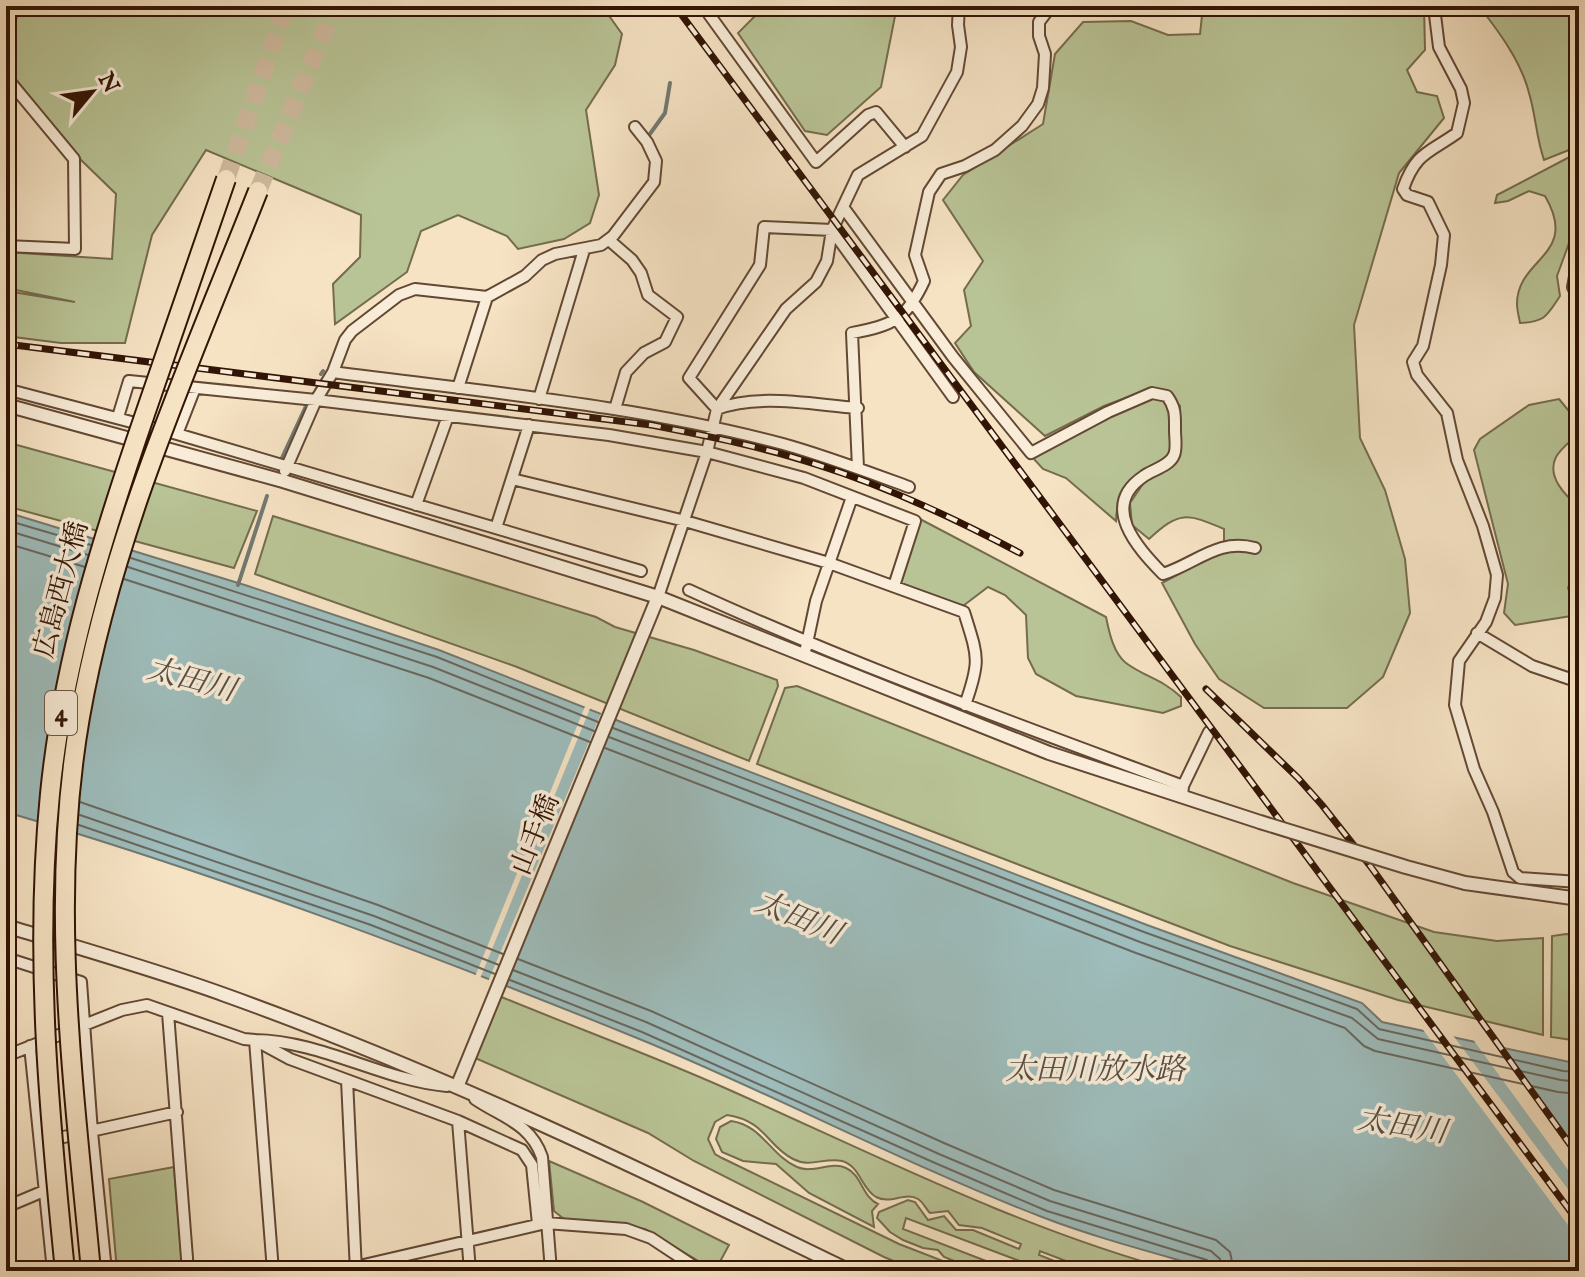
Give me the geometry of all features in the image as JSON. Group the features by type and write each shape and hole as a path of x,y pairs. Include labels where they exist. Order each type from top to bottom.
{"highway":[{"name":"広島西大橋","path":"65,1271 50,1113 44,921 50,793 61,715 92,574 226,179"},
{"name":"広島西大橋","path":"91,1271 69,1042 65,922 70,795 80,718 98,631 146,475 258,191"}],"street":[{"path":"703,6 816,162 868,115 876,112 905,147"},
{"path":"656,603 707,452 717,409 786,309 816,282 827,261 832,230 858,175 922,136 957,72 961,47 959,6"},
{"path":"858,468 858,408 852,333 897,320 913,304 924,281 915,255 929,192 941,174 965,166 995,150 1022,126 1038,104 1043,88 1045,54 1039,36 1039,22 1051,6"},
{"path":"1434,7 1439,47 1461,89 1464,103 1457,133 1429,149 1420,158 1403,189 1407,195 1428,202 1444,235 1441,265 1423,346 1413,362 1417,375 1447,413 1457,460 1483,526 1497,575 1495,598 1486,622 1459,661 1455,705 1474,769 1493,812 1513,872 1520,878 1579,882"},
{"path":"6,77 74,159 75,249 6,246"},
{"path":"283,481 286,467 316,400 333,372 345,340 352,331 399,295 415,289 487,297 525,276 542,260 555,254 584,250 609,240 654,182 656,161 635,127"},
{"path":"843,207 913,304 1031,453 1108,412 1152,393 1167,396 1175,407 1175,454 1170,461 1141,478 1129,491 1122,510 1125,526 1148,559 1163,574 1183,568 1225,545 1238,543 1255,548"},
{"path":"717,409 689,378 760,265 764,227 832,230"},
{"path":"832,230 953,397"},
{"path":"609,240 632,260 655,303 677,317 665,342 644,353 626,372 615,409"},
{"path":"539,399 584,250"},
{"path":"1579,261 1574,287 1579,295"},
{"path":"458,388 487,297"},
{"path":"333,372 615,409 713,428 783,444 909,487"},
{"path":"118,417 129,381 529,425 707,452 804,478 915,521 894,586"},
{"path":"177,434 195,388"},
{"path":"6,389 118,417 641,571"},
{"path":"717,409 730,404 762,402 858,408"},
{"path":"6,405 283,481 656,603 805,656 1049,753 1183,792"},
{"path":"416,505 448,416"},
{"path":"496,528 529,425"},
{"path":"512,479 685,521 829,563 964,612 976,651 977,671 965,705"},
{"path":"805,656 816,601 852,497"},
{"path":"689,590 807,642 1260,822 1465,883 1579,899"},
{"name":"山手橋","path":"459,1083 656,603"},
{"path":"1477,633 1532,666 1579,682"},
{"path":"1183,792 1209,732"},
{"path":"6,926 225,995 459,1083 850,1271"},
{"path":"6,958 81,982 106,1271"},
{"path":"6,1056 85,1023 147,1005 244,1039 303,1045 425,1084 459,1083 529,1131 536,1141 542,1157 542,1224"},
{"path":"168,1013 188,1271"},
{"path":"255,1040 290,1059 458,1121 522,1150 532,1165 551,1271"},
{"path":"255,1040 273,1271"},
{"path":"30,1046 53,1271"},
{"path":"347,1080 356,1269"},
{"path":"38,1143 177,1112"},
{"path":"458,1121 470,1271"},
{"path":"6,1207 44,1191"},
{"path":"300,1271 356,1269 542,1224 626,1229 651,1238 701,1271"}],"green space":[{"path":"20,6 602,6 622,34 615,65 586,110 599,195 590,223 564,239 518,249 507,236 458,215 421,231 407,272 335,324 333,284 360,257 361,215 206,150 152,235 125,343 61,343 6,336 6,291 75,302 6,288 6,252 112,259 116,194 78,157 6,67 6,54"},
{"path":"765,6 897,6 881,87 827,135 805,131 738,33"},
{"path":"1203,6 1424,6 1425,50 1407,70 1417,92 1437,96 1444,118 1399,173 1354,325 1360,438 1385,490 1405,559 1410,613 1383,677 1347,708 1264,708 1219,679 1195,644 1162,583 1224,550 1224,529 1192,518 1176,519 1149,539 1132,525 1130,503 1145,481 1178,456 1180,406 1168,394 1149,389 1104,406 1045,436 974,372 955,343 971,326 964,290 983,261 943,200 963,175 1043,124 1055,54 1083,22 1131,21 1168,35 1200,34"},
{"path":"1479,6 1579,6 1579,146 1544,160 1521,70"},
{"path":"1579,152 1579,224 1557,276 1560,296 1544,317 1520,323 1517,304 1520,288 1552,244 1554,216 1545,196 1529,191 1508,201 1495,203 1497,195"},
{"path":"1153,397 1165,399 1170,412 1170,452 1167,458 1138,475 1125,489 1117,508 1116,521 1066,478 1043,469 1033,458 1107,416"},
{"path":"1559,399 1578,422 1579,433 1560,451 1554,464 1555,479 1579,507 1579,559 1568,588 1576,608 1571,616 1515,625 1504,613 1508,584 1474,450 1480,439 1529,405"},
{"path":"6,442 257,511 234,568 6,506"},
{"path":"273,516 596,617 615,627 694,650 777,680 778,686 749,761 517,667 255,574"},
{"path":"920,519 1106,617 1112,642 1122,659 1174,691 1181,697 1181,706 1163,713 1076,696 1036,674 1028,658 1026,615 1005,595 988,587 963,606 902,585 899,580"},
{"path":"797,686 1293,883 1434,932 1497,941 1543,938 1543,1035 1398,1000 1230,946 757,764 785,688"},
{"path":"1579,935 1579,1041 1551,1037 1552,936"},
{"path":"499,996 697,1076 1003,1212 1060,1234 1176,1271 1092,1271 1040,1251 1039,1255 1080,1271 1046,1271 906,1218 903,1229 1012,1271 980,1271 944,1257 938,1250 903,1240 877,1218 879,1212 908,1200 915,1202 928,1220 944,1216 956,1230 973,1230 1019,1249 1021,1244 982,1228 959,1225 948,1211 930,1213 920,1200 913,1197 887,1200 876,1197 848,1164 836,1160 799,1162 784,1153 750,1122 740,1118 727,1115 715,1122 708,1139 715,1154 899,1244 962,1271 918,1271 884,1257 694,1161 648,1133 475,1058"},
{"path":"731,1121 751,1128 780,1156 797,1167 840,1166 851,1171 868,1196 878,1204 872,1211 874,1227 809,1193 776,1164 743,1161 722,1152 716,1139 720,1127"},
{"path":"549,1161 643,1202 729,1245 715,1271 645,1229 564,1219 554,1211"},
{"path":"174,1167 182,1264 177,1271 117,1271 109,1179"}],"water":[{"name":"太田川放水路","path":"6,512 248,586 439,650 1147,925 1362,1003 1382,1022 1579,1064 1579,1271 1217,1271 1129,1246 991,1196 637,1038 481,976 245,889 6,812"}],"pier":[{"path":"586,704 591,706 479,981 474,979"},
{"path":"602,711 614,715 500,989 487,984"},
{"path":"1421,1027 1452,1034 1579,1204 1579,1240"},
{"path":"1472,1038 1503,1045 1579,1151 1579,1185"}],"waterway":[{"path":"647,138 665,113 670,83"},
{"path":"281,460 307,404"},
{"path":"238,585 267,496"}],"tunnel":[{"path":"226,179 286,6"},
{"path":"258,191 335,6"}],"railway":[{"path":"675,6 1579,1223"},
{"path":"6,344 651,425 693,433 777,453 870,483 921,504 1020,553"},
{"path":"1206,689 1322,805 1371,867 1579,1157"}],"water label":[{"name":"太田川","path":"191,681"},
{"name":"太田川","path":"798,919"},
{"name":"太田川","path":"1402,1127"}]}
